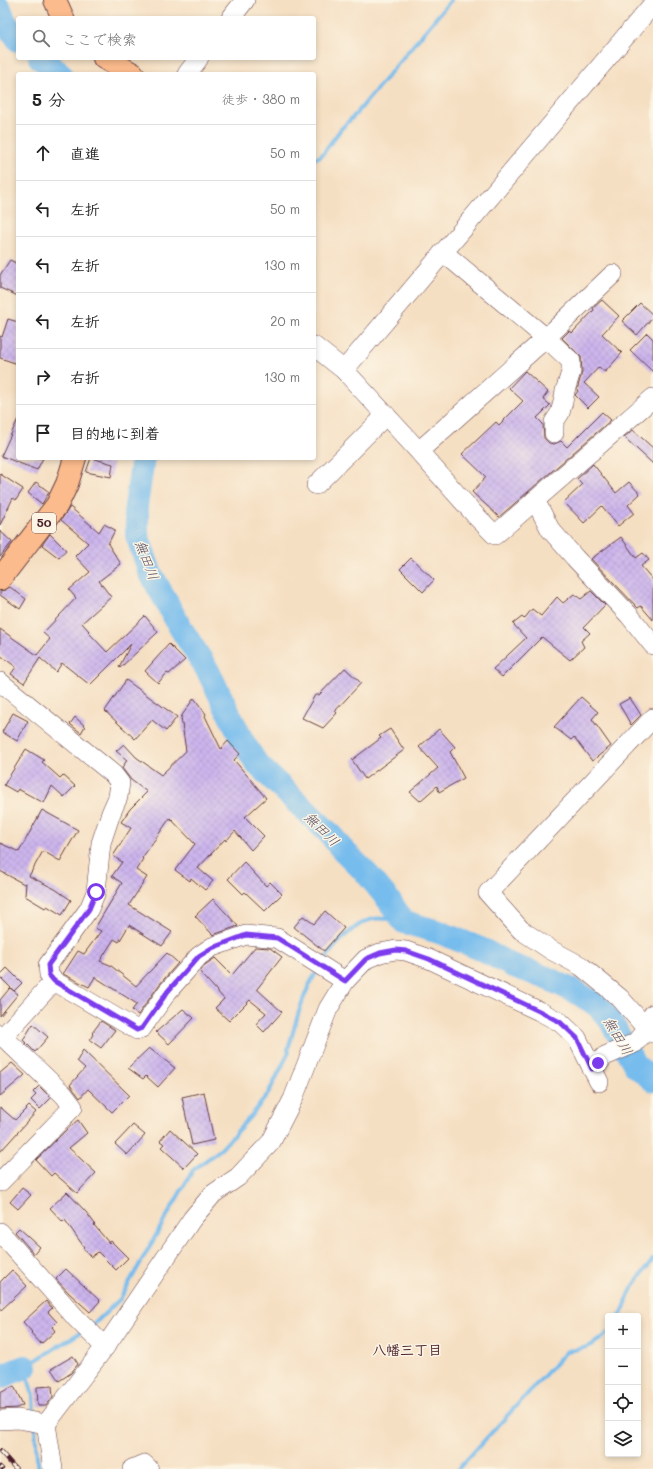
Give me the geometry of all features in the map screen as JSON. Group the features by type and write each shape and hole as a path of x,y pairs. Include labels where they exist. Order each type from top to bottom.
{"main road":[{"path":"54,0 62,16"},
{"path":"108,60 129,72"},
{"name":"50","path":"0,579 57,505 67,484 74,460"}],"street":[{"path":"232,16 244,0"},
{"path":"344,370 653,4"},
{"path":"188,72 198,60"},
{"path":"443,252 546,338 571,361 571,372 566,385 560,413 554,422 554,433"},
{"path":"420,451 546,338 613,274"},
{"path":"316,348 344,370 420,451 476,516 495,535 653,398"},
{"path":"316,485 386,415"},
{"path":"535,500 550,529 575,558 629,615 653,645"},
{"path":"0,682 112,774 120,783 118,797 101,843 96,892 89,909 48,965 49,975 54,981 137,1030 142,1028 168,991 199,956 212,948 246,935 277,938 345,981"},
{"path":"53,1469 46,1424 192,1220 213,1194 238,1177 271,1142 293,1099 328,1009 345,981 366,959 380,953 396,950 406,951 429,959 539,1011 560,1022 577,1038 596,1071 604,1056 635,1043 648,1028 620,998 581,966 551,950 521,930 488,893 653,718"},
{"path":"0,1182 73,1107 64,1095 2,1035 54,981"},
{"path":"0,1232 76,1318 102,1344"},
{"path":"0,1420 18,1419 46,1424"},
{"path":"132,1469 144,1464 149,1469"}],"building":[{"path":"10,260 16,263 16,295 0,288 0,275"},
{"path":"602,300 619,316 602,334 622,353 605,372 599,367 584,383 599,397 588,408 575,395 578,391 582,372 581,357 562,338 569,331 572,333 594,310 593,308"},
{"path":"640,303 653,315 653,317 637,335 622,321"},
{"path":"8,319 16,321 16,363 0,358 0,336 2,337"},
{"path":"647,333 653,339 653,372 630,350"},
{"path":"525,371 548,392 543,399 550,405 537,418 543,424 544,438 549,443 554,444 561,441 567,447 602,412 611,420 499,517 472,492 486,477 462,454 496,422 499,425 523,401 509,388"},
{"path":"16,423 16,460 42,460 37,470 1,456"},
{"path":"633,430 653,448 653,464 624,437"},
{"path":"90,460 98,460 113,464 111,477 86,472"},
{"path":"593,464 616,493 629,482 640,494 628,505 634,513 618,526 602,506 584,523 564,502 582,485 577,479"},
{"path":"0,474 23,489 16,500 13,498 0,525"},
{"path":"36,482 49,492 42,504 28,493"},
{"path":"70,507 99,532 104,524 115,530 108,544 121,564 99,581 111,597 82,623 89,631 88,632 107,652 145,616 158,632 120,668 119,667 131,644 90,685 62,663 56,672 40,658 24,683 11,674 16,667 0,655 0,629 37,655 50,639 43,633 76,598 69,590 90,572 75,556 88,543 61,520"},
{"path":"0,531 12,542 0,557"},
{"path":"50,534 66,550 59,558 42,545"},
{"path":"621,537 636,558 643,553 649,560 641,566 653,580 653,620 641,606 638,608 591,559"},
{"path":"411,558 434,580 423,592 400,569"},
{"path":"10,587 26,599 20,609 0,595 0,591"},
{"path":"591,591 605,605 584,627 590,633 581,641 584,647 570,660 542,637 502,677 493,669 526,638 513,624 522,617 524,619 532,609 541,616 557,597 563,603 574,594 581,599"},
{"path":"169,644 185,660 169,674 167,673 158,683 145,671"},
{"path":"345,668 361,683 335,711 337,713 323,728 302,718 315,695 319,695"},
{"path":"126,680 177,717 166,731 152,720 135,739 105,711"},
{"path":"581,697 598,712 592,719 611,746 592,761 574,737 571,740 554,727"},
{"path":"194,698 206,714 205,716 221,749 228,741 240,754 234,760 266,798 245,817 264,836 251,850 235,831 226,841 225,839 198,868 213,881 205,890 191,878 190,881 175,870 195,844 170,818 142,858 143,859 136,870 147,877 129,905 172,932 162,946 129,925 119,942 114,939 100,961 110,965 136,986 167,953 178,963 159,985 138,1015 132,1010 137,1004 95,977 89,987 63,974 78,951 84,954 101,931 95,928 122,883 112,876 122,862 113,856 131,828 121,822 130,809 147,792 131,780 122,768 127,760 116,751 124,744 136,757 161,775 186,751 181,717"},
{"path":"630,698 641,715 631,725 619,704"},
{"path":"13,713 28,721 17,741 2,732"},
{"path":"75,717 85,726 81,733 70,724"},
{"path":"390,729 404,750 365,779 352,760 381,738 379,736"},
{"path":"439,729 455,747 450,752 464,778 439,792 437,786 420,801 410,792 438,768 419,747"},
{"path":"26,749 44,760 42,762 60,778 63,775 75,786 64,797 52,786 44,803 18,789 16,792 4,785"},
{"path":"42,810 78,830 60,861 43,851 29,876 55,889 71,900 62,915 47,906 45,908 25,896 26,882 24,884 0,871 0,843 19,852"},
{"path":"244,862 266,886 270,882 282,894 265,911 245,892 243,894 228,879"},
{"path":"213,899 238,926 213,935 195,916"},
{"path":"325,911 344,928 324,951 294,927 303,916 314,924"},
{"path":"255,947 270,948 282,957 257,989 282,1012 264,1032 256,1024 266,1013 250,1000 229,1021 215,1008 224,999 200,972 206,964 215,958 232,975"},
{"path":"7,968 22,983 14,991 0,977 0,975"},
{"path":"10,988 18,994 0,1016 0,1000"},
{"path":"183,1009 194,1018 169,1044 156,1032"},
{"path":"101,1021 115,1030 101,1048 90,1040 93,1034 92,1033"},
{"path":"33,1024 48,1037 35,1052 23,1040"},
{"path":"149,1048 175,1068 158,1087 146,1076 143,1079 128,1068"},
{"path":"83,1050 129,1095 112,1112 88,1089 80,1098 70,1085 85,1068 77,1061"},
{"path":"12,1063 25,1075 0,1096 0,1073"},
{"path":"39,1086 51,1098 40,1109 31,1100 36,1095 33,1092"},
{"path":"204,1092 214,1140 192,1145 182,1097"},
{"path":"29,1106 36,1112 0,1152 0,1107 15,1120"},
{"path":"78,1120 87,1133 69,1148 96,1173 77,1193 54,1173 51,1176 36,1160"},
{"path":"133,1125 145,1135 127,1155 115,1144"},
{"path":"170,1129 197,1154 184,1168 161,1147 164,1144 160,1141"},
{"path":"22,1188 31,1195 18,1209 10,1202"},
{"path":"67,1192 86,1212 95,1224 94,1225 109,1243 111,1241 128,1258 116,1270 98,1252 91,1257 83,1248 84,1247 65,1220 63,1222 50,1208"},
{"path":"19,1228 40,1247 34,1254 15,1232"},
{"path":"66,1269 100,1301 90,1312 56,1279"},
{"path":"12,1270 27,1286 0,1311 0,1282"},
{"path":"46,1301 52,1308 48,1312 57,1322 52,1327 55,1331 41,1344 23,1322"},
{"path":"73,1356 78,1364 71,1373 59,1381 51,1369"},
{"path":"14,1386 23,1405 17,1408 0,1409 0,1393"},
{"path":"52,1386 53,1397 46,1406 38,1406 37,1387"}],"waterway":[{"path":"316,158 321,156 341,129 356,114 451,0"},
{"name":"無田川","path":"0,9 5,22 16,37"},
{"name":"無田川","path":"43,60 58,72"},
{"name":"無田川","path":"143,460 135,513 137,514 137,535 150,572 180,627 208,671 242,740 257,764 330,834 341,848 368,875 404,922 439,932 483,950 511,965 547,978 578,993 598,1006 610,1020 635,1065 653,1080"},
{"path":"324,961 345,936 366,921 381,918 404,922"},
{"path":"92,1326 120,1299 193,1170 221,1149 250,1117 268,1094 289,1052 288,1049 300,1008 312,979 318,970"},
{"path":"622,1313 635,1283 653,1259"},
{"path":"34,1417 33,1396 25,1367 83,1331"},
{"path":"458,1469 567,1351 589,1346 605,1335"},
{"path":"0,1377 25,1367"},
{"path":"35,1428 39,1469"}],"railway":[{"path":"0,1451 16,1469"}],"district":[{"name":"八幡三丁目","path":"407,1350"}],"route":[{"path":"96,892 89,909 48,965 49,975 54,981 137,1030 142,1028 168,991 199,956 212,948 246,935 277,938 345,981 366,959 380,953 396,950 406,951 429,959 560,1022 577,1038 592,1069 598,1063"}]}
